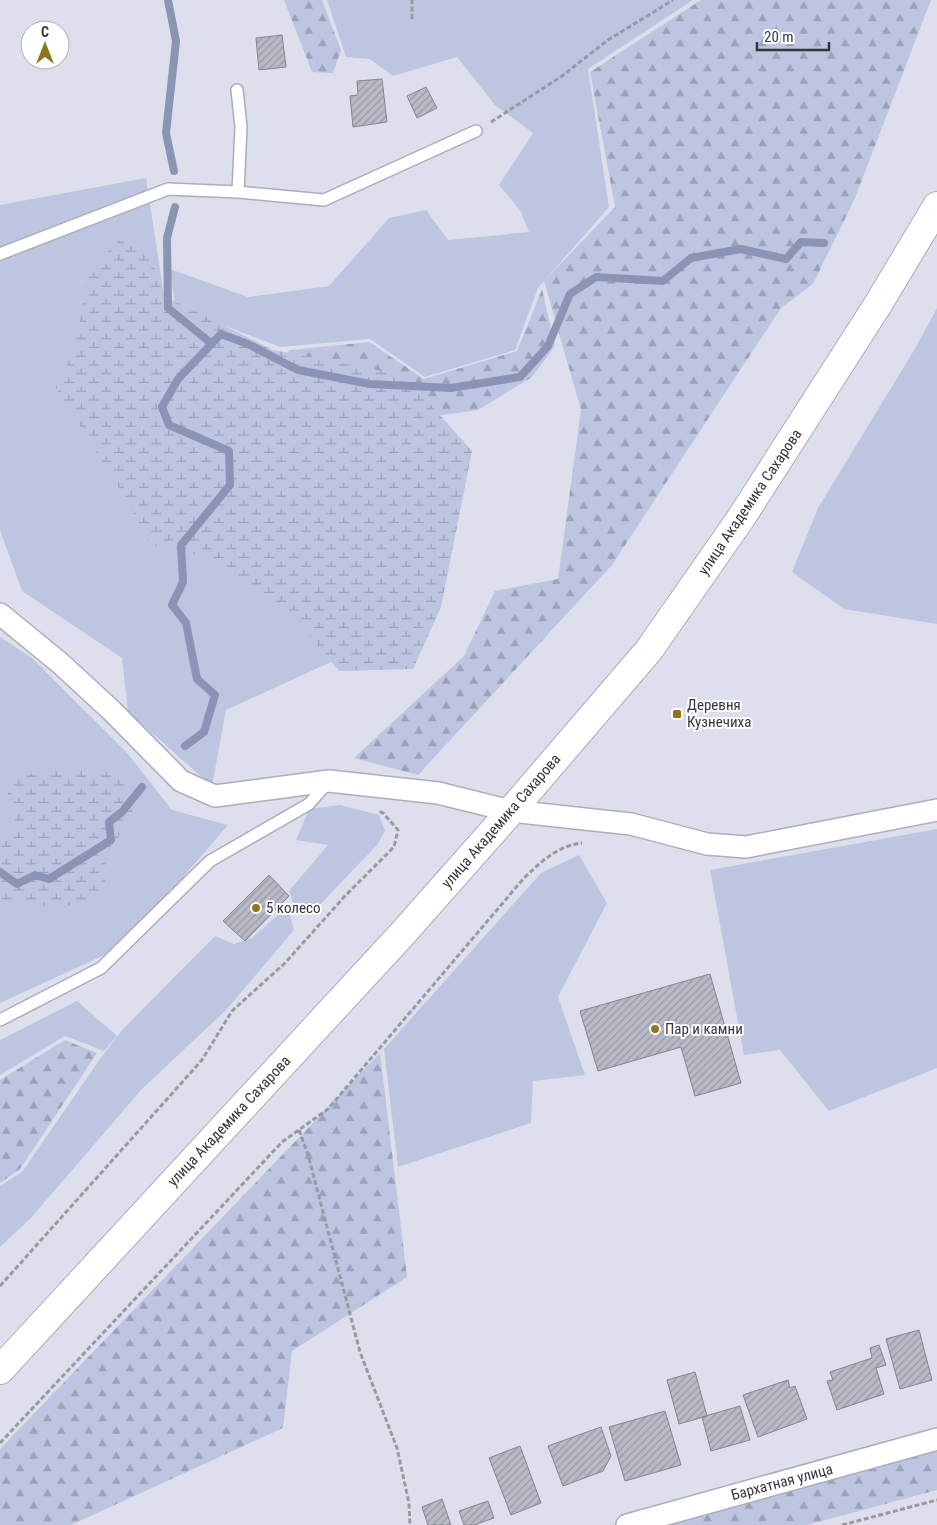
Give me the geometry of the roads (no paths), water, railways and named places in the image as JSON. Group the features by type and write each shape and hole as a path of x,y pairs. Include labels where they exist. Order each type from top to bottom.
{"main road":[{"name":"улица Академика Сахарова","path":"0,1370 404,932 649,650 742,518 877,306 935,205"}],"street":[{"path":"0,614 60,663 106,705 181,780 215,796 329,781 438,793 511,811 631,824 707,844 746,847 937,810"},
{"name":"Бархатная улица","path":"627,1525 937,1439"}],"lane":[{"path":"237,90 241,127 238,192"},
{"path":"0,254 168,189 238,192 324,200 476,131"},
{"path":"0,1020 101,968 210,861 309,804 329,781"}],"waterway":[{"path":"168,0 176,41 166,133 174,171"},
{"path":"175,207 167,238 168,308 212,344"},
{"path":"185,746 204,732 215,695 197,679 186,623 172,605 183,582 181,545 230,485 229,451 169,425 162,407 178,379 221,334 248,344 298,370 370,384 451,388 520,377 548,346 570,294 596,277 663,281 691,258 741,249 786,259 801,242 824,243"},
{"path":"0,872 17,884 35,875 49,879 111,840 109,822 122,812 142,787"}],"place":[{"name":"Деревня Кузнечиха","path":"677,714"},
{"name":"5 колесо","path":"256,908"},
{"name":"Пар и камни","path":"655,1029"}]}
